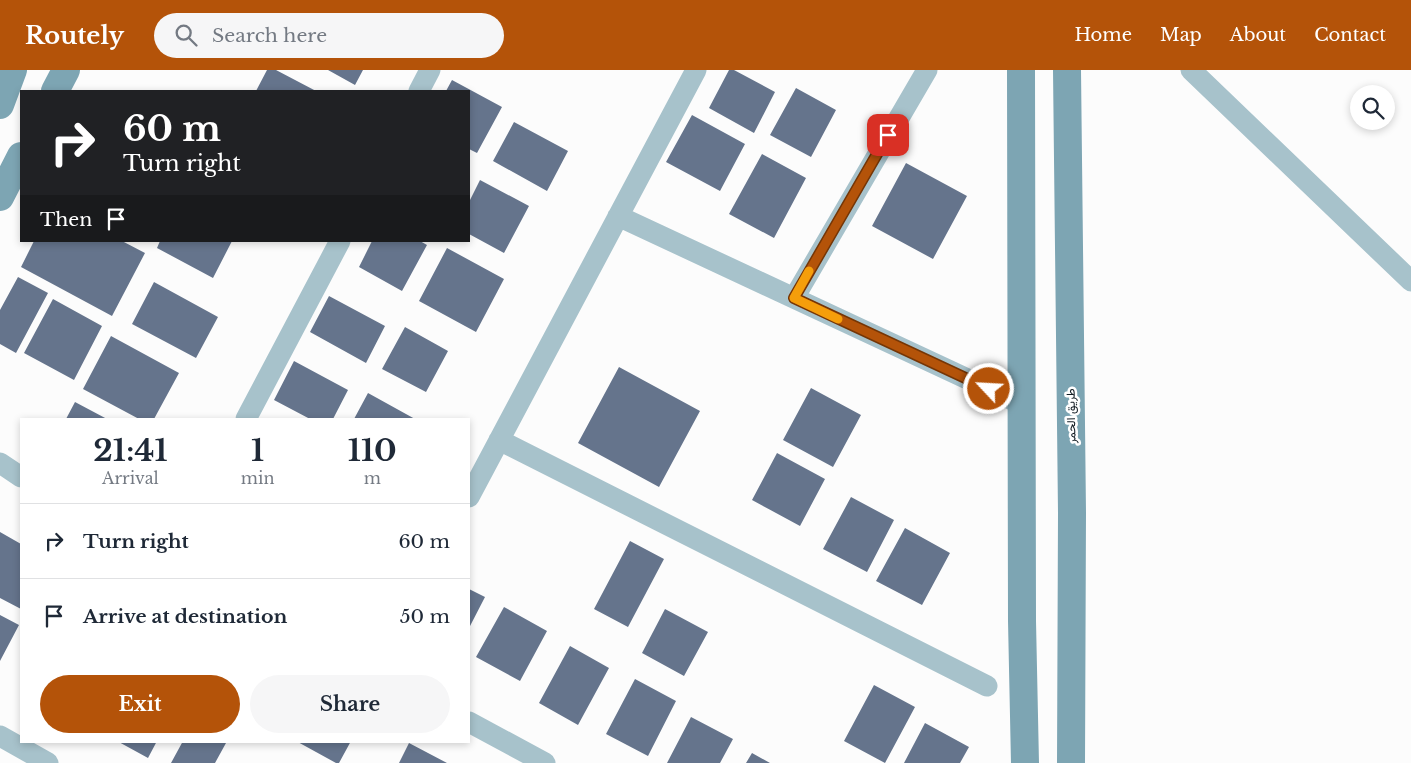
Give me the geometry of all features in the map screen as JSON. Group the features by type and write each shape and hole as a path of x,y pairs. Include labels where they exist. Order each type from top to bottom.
{"street":[{"path":"0,104 13,70"},
{"path":"56,90 66,70"},
{"path":"420,90 430,70"},
{"path":"470,495 696,70"},
{"path":"794,298 926,70"},
{"path":"1021,70 1025,763"},
{"name":"طريق الحمر","path":"1067,70 1072,513 1071,763"},
{"path":"1191,70 1411,281"},
{"path":"0,197 20,158"},
{"path":"618,216 1022,404"},
{"path":"247,418 339,242"},
{"path":"499,440 987,686"},
{"path":"0,463 20,476"},
{"path":"470,723 545,763"},
{"path":"0,736 48,763"}],"building":[{"path":"267,70 276,70 314,90 257,90"},
{"path":"328,70 363,70 355,85"},
{"path":"729,70 734,70 775,92 754,133 709,108"},
{"path":"452,80 502,107 477,153 470,150 470,90 447,90"},
{"path":"796,88 836,110 811,157 770,135"},
{"path":"692,115 745,144 720,191 666,162"},
{"path":"514,122 568,151 547,191 493,161"},
{"path":"762,154 806,178 774,238 729,214"},
{"path":"906,163 967,196 933,259 872,226"},
{"path":"480,180 529,206 504,253 470,235 470,200"},
{"path":"34,242 124,242 145,253 112,316 21,267"},
{"path":"160,242 231,242 213,278 157,248"},
{"path":"372,242 422,242 427,245 402,291 359,267"},
{"path":"447,248 504,279 476,332 419,301"},
{"path":"18,277 48,293 16,353 0,344 0,310"},
{"path":"154,282 218,317 196,358 132,324"},
{"path":"329,296 385,326 366,363 310,332"},
{"path":"53,299 102,326 74,380 24,353"},
{"path":"405,327 448,351 426,392 382,369"},
{"path":"111,336 179,373 155,418 137,418 83,389"},
{"path":"294,361 348,390 334,418 308,418 274,400"},
{"path":"619,367 700,411 659,487 578,443"},
{"path":"811,388 861,415 833,467 783,440"},
{"path":"368,393 413,418 355,418"},
{"path":"75,402 105,418 67,418"},
{"path":"777,453 825,479 800,526 752,500"},
{"path":"851,497 894,520 867,572 823,549"},
{"path":"905,528 950,553 922,605 876,581"},
{"path":"0,532 20,543 20,608 0,598"},
{"path":"630,541 664,559 628,627 594,609"},
{"path":"470,590 485,597 470,626"},
{"path":"504,607 547,631 520,681 476,657"},
{"path":"665,609 708,632 684,676 642,653"},
{"path":"0,615 19,625 0,661"},
{"path":"570,646 609,668 578,725 539,703"},
{"path":"635,679 676,701 648,756 606,734"},
{"path":"874,685 915,707 885,763 844,741"},
{"path":"691,717 733,739 720,763 667,763"},
{"path":"925,723 969,747 960,763 904,763"},
{"path":"121,743 156,743 148,758"},
{"path":"182,743 226,743 215,763 171,763"},
{"path":"300,743 350,743 339,763"},
{"path":"409,743 447,763 399,763"},
{"path":"752,753 770,763 746,763"}],"slow traffic":[{"path":"809,271 794,298 838,319"}],"route":[{"path":"888,135 794,298 989,389"}]}
